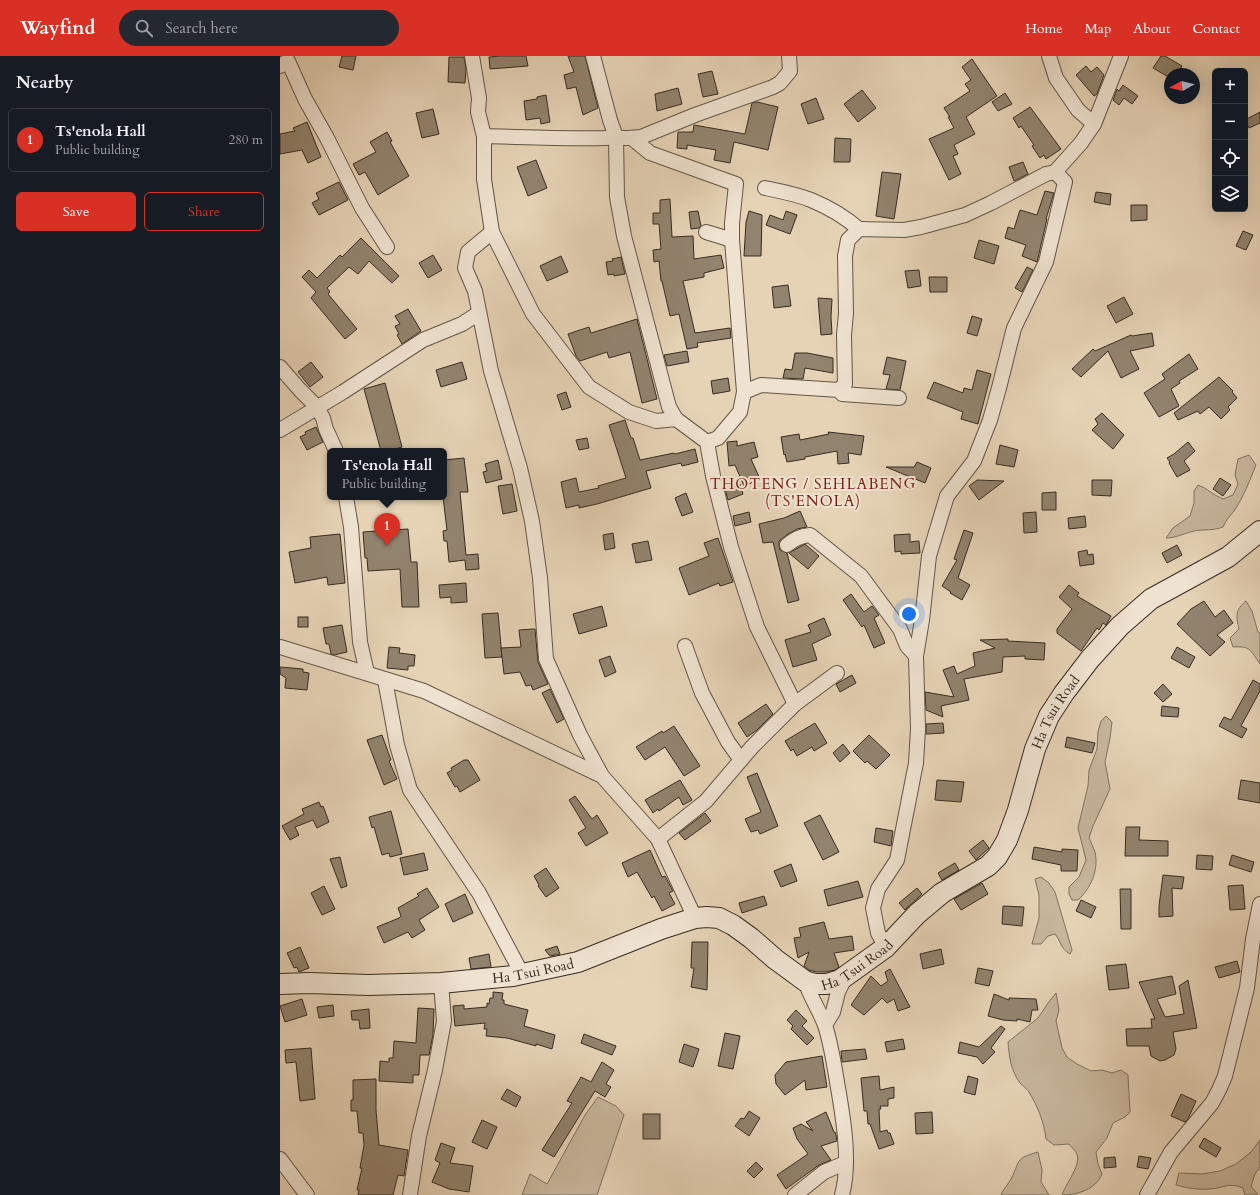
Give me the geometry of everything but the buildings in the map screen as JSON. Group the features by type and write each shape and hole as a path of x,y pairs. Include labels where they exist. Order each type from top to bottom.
{"street":[{"path":"472,56 479,98 478,112 484,136 484,180 492,232 533,314 589,387 629,412 656,421 676,419"},
{"path":"593,56 616,137 617,196 624,236 669,407 676,419 707,442 713,476 731,547 757,627 795,704"},
{"path":"484,136 564,139 616,137 633,139 641,137 695,115 773,87 780,83 790,71 790,56"},
{"path":"1049,56 1056,78 1078,110 1094,124"},
{"path":"765,188 810,199 831,210 859,229 904,230 921,228 965,215 1046,174 1055,172 1081,143 1094,124 1121,56"},
{"path":"284,61 324,132 362,208 387,247"},
{"path":"633,139 650,153 736,184 732,223 732,240 744,392 740,412 718,438 707,442"},
{"path":"886,947 878,933 873,908 878,889 897,860 916,763 918,729 916,656 922,620 929,556 947,496 974,461 990,420 1014,328 1046,262 1065,182 1055,172"},
{"path":"839,390 845,384 845,256 848,240 859,229"},
{"path":"492,232 468,252 465,268 475,291 490,371 520,468 532,521 540,578 546,659 580,735 602,776 658,840 695,918"},
{"path":"706,232 732,240"},
{"path":"280,430 343,392 423,340 462,324 479,313"},
{"path":"280,367 317,407 335,448"},
{"path":"744,392 761,385 839,390 842,394 899,398"},
{"path":"346,500 351,527 360,642 367,673"},
{"name":"Ha Tsui Road","path":"280,984 441,984 513,976 578,962 662,928 695,918 707,917 719,918 733,925 805,981 815,984 827,984 844,978 886,947 917,914 937,897 988,866 996,857 1007,840 1018,810 1035,748 1049,716 1064,693 1090,659 1120,626 1151,599 1228,557 1260,531"},
{"path":"788,545 797,538 810,535 861,576 900,629 907,646 916,656"},
{"path":"685,646 702,693 728,742 741,760"},
{"path":"280,648 424,691 602,776"},
{"path":"658,840 706,801 741,760 795,704 837,673"},
{"path":"385,680 397,745 410,790 479,893 522,974"},
{"path":"1147,1195 1171,1152 1212,1103 1225,1076 1247,988 1253,939 1260,904"},
{"path":"825,1025 833,1012 838,992 844,978"},
{"path":"805,981 807,989 825,1025 832,1053 842,1109 845,1164 844,1187 842,1195"},
{"path":"410,1195 419,1136 435,1070 444,1021 441,984"},
{"path":"280,1159 307,1195"},
{"path":"794,1195 824,1172 845,1164"}],"shaded area":[{"path":"1249,455 1256,465 1246,489 1223,527 1194,531 1166,538 1173,528 1190,516 1194,503 1194,491 1198,485 1223,499 1233,495 1238,484 1235,475 1238,459"},
{"path":"1246,601 1252,611 1258,632 1260,633 1260,664 1252,652 1247,648 1233,647 1230,638 1239,629 1237,620 1238,610"},
{"path":"1106,716 1112,722 1105,762 1110,789 1089,838 1095,852 1095,872 1087,890 1083,895 1078,900 1072,900 1069,894 1069,887 1079,877 1086,860 1078,828 1088,786 1089,770 1097,749 1098,732 1101,721"},
{"path":"1041,877 1049,883 1055,892 1072,950 1070,954 1063,947 1055,934 1048,936 1041,944 1032,944 1039,918 1039,895 1035,879"},
{"path":"1056,993 1059,1010 1056,1021 1062,1048 1067,1057 1091,1071 1102,1070 1112,1073 1121,1070 1128,1075 1130,1112 1125,1117 1113,1123 1107,1138 1096,1152 1098,1164 1102,1174 1095,1184 1086,1190 1074,1194 1062,1195 1077,1164 1077,1154 1069,1144 1054,1145 1046,1139 1042,1121 1035,1103 1029,1092 1014,1074 1008,1042 1038,1018"},
{"path":"598,1097 616,1106 624,1115 597,1195 522,1195 530,1174 547,1184 585,1115"},
{"path":"1260,1140 1260,1167 1255,1174 1251,1186 1258,1195 1245,1195 1243,1188 1234,1185 1201,1189 1176,1185 1179,1173 1202,1174 1220,1171 1236,1164 1251,1152"},
{"path":"1038,1152 1042,1170 1041,1182 1049,1195 1001,1195 1011,1179 1019,1161 1025,1156"}],"place":[{"name":"Ts'enola Hall","path":"387,546"}],"district":[{"name":"THOTENG / SEHLABENG (TS'ENOLA)","path":"813,492"}]}
